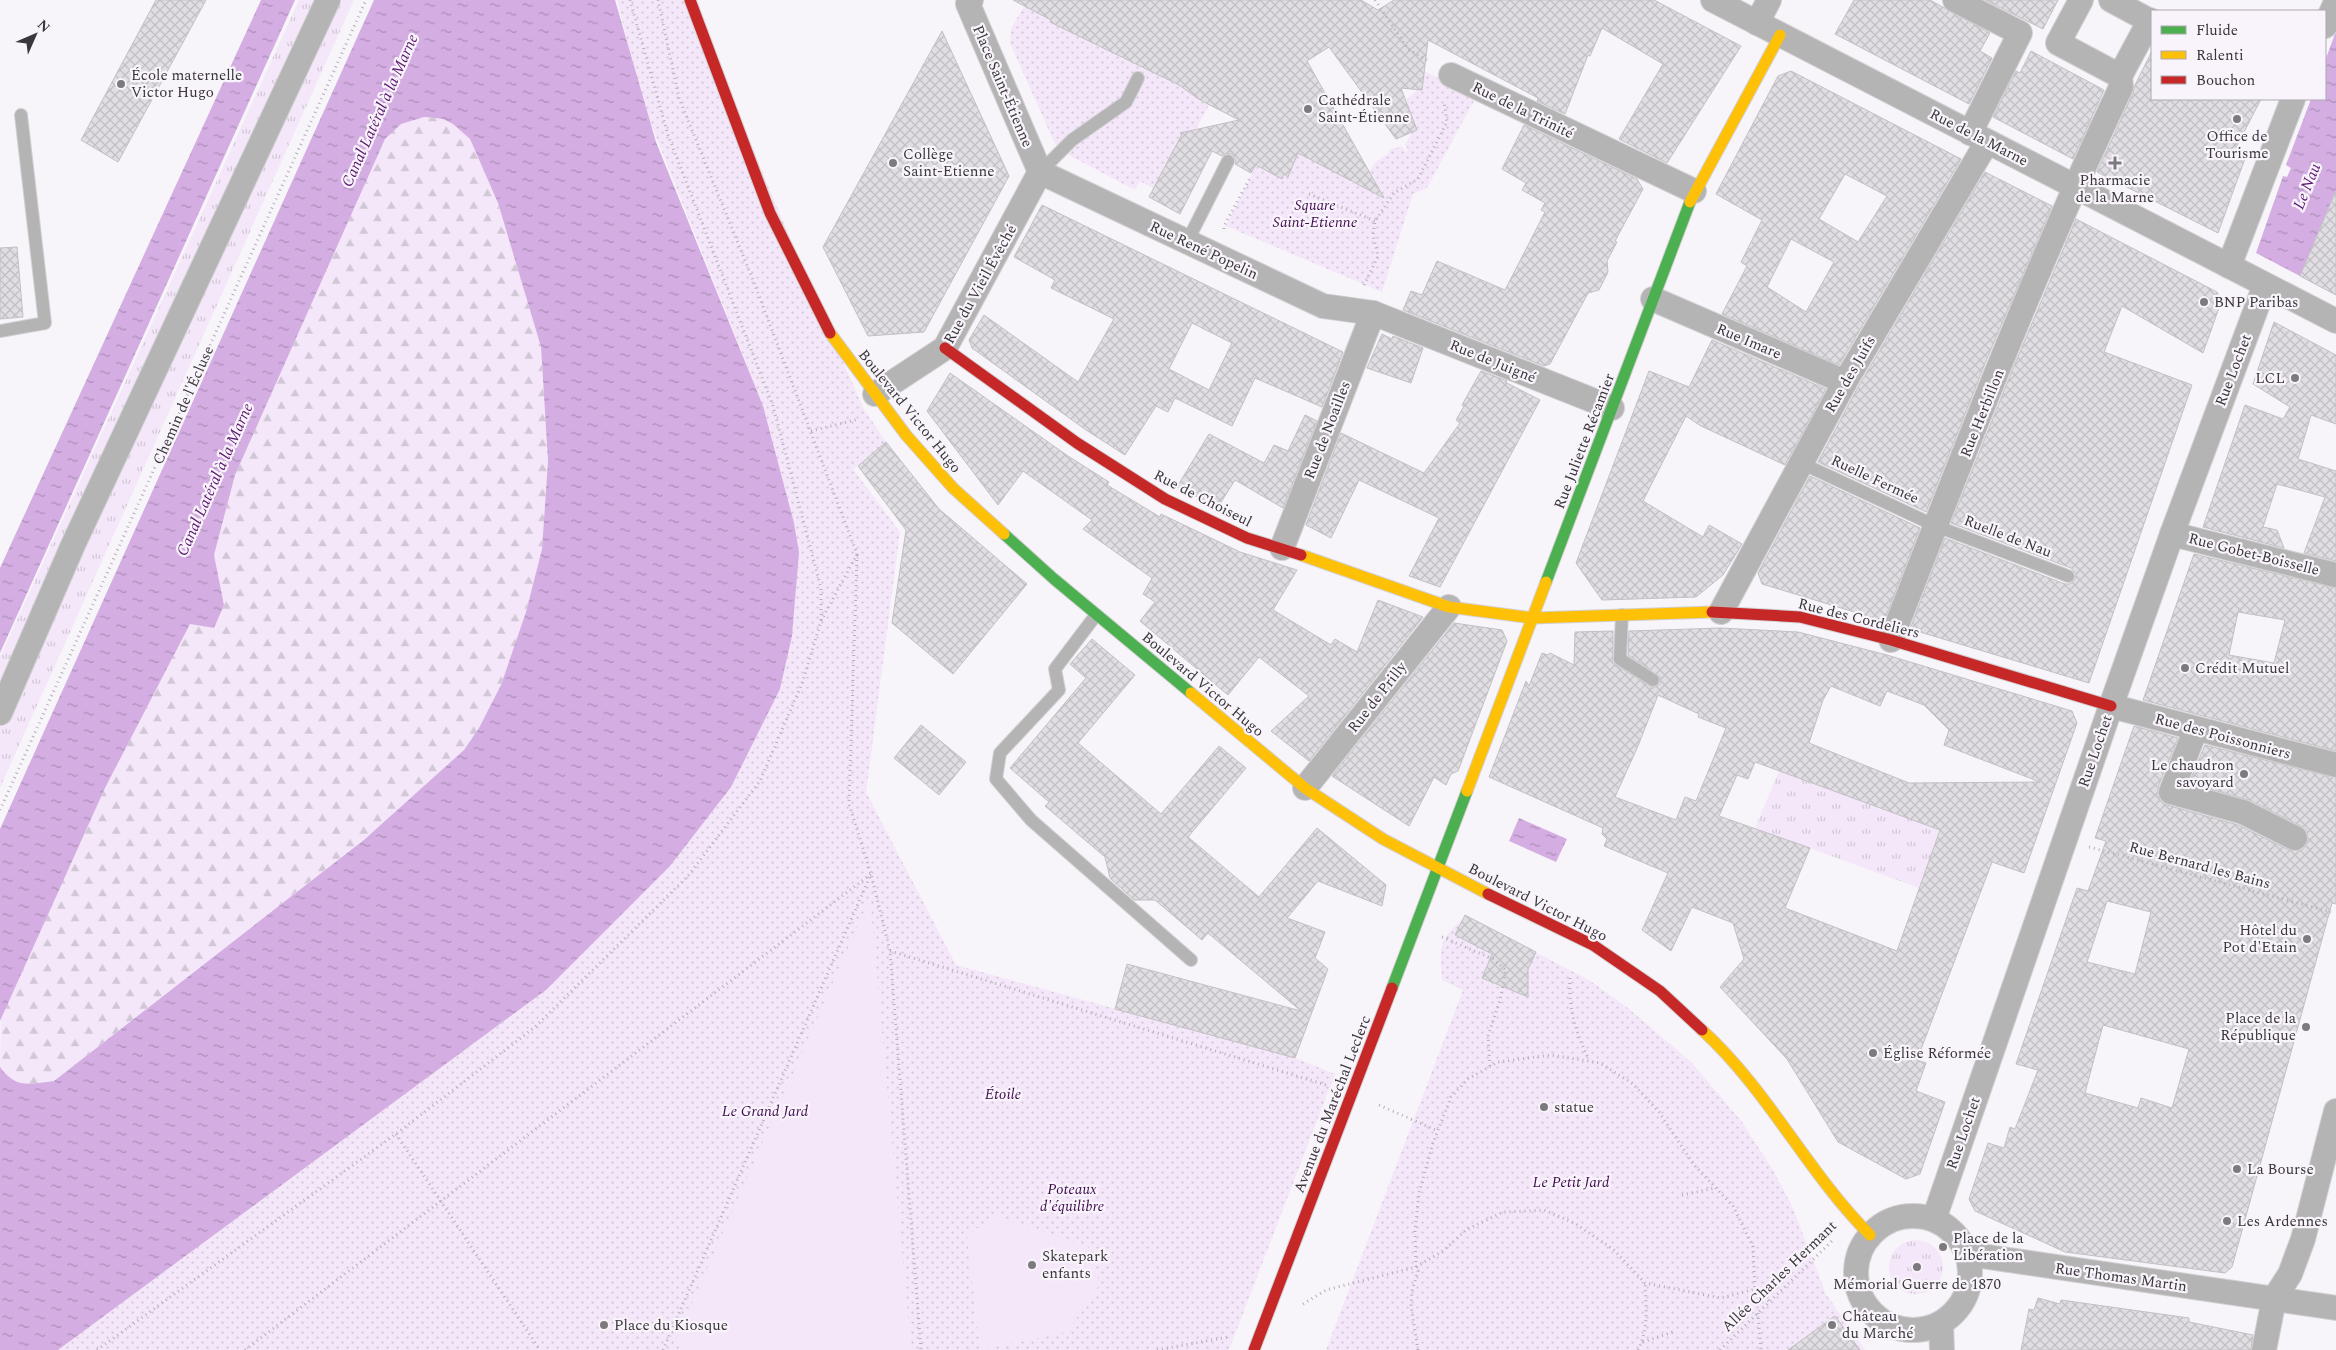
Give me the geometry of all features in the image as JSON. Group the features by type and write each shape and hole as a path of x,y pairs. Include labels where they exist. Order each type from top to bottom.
{"street":[{"path":"0,713 73,545 328,0"},
{"name":"Boulevard Victor Hugo","path":"690,0 770,212 830,333 875,394 953,488 1096,615 1305,788 1383,839 1438,869 1593,944 1660,991 1720,1046 1762,1095 1797,1147 1862,1227"},
{"name":"Place Saint-Étienne","path":"971,0 968,4 1040,172"},
{"name":"Rue de la Marne","path":"1713,0 2336,321"},
{"path":"1758,23 1768,0"},
{"name":"Rue des Juifs","path":"1721,612 1979,137 2020,33 1955,0"},
{"path":"2081,0 2058,43 2120,76"},
{"path":"2111,0 2151,21"},
{"path":"2326,24 2336,2"},
{"name":"Rue Herbillon","path":"1891,640 2074,186 2121,87 2120,76 2151,21"},
{"name":"Rue Juliette Récamier","path":"1438,869 1694,191 1780,35"},
{"name":"Rue de la Trinité","path":"1451,75 1694,191"},
{"path":"2237,270 2293,100"},
{"name":"Rue du Vieil Évêché","path":"875,394 946,348 1040,172"},
{"name":"Rue René Popelin","path":"1040,172 1323,306 1367,303"},
{"name":"Rue Lochet","path":"1934,1219 2111,706 2172,534 2265,285"},
{"name":"Rue Imare","path":"1654,299 1845,382"},
{"name":"Rue de Juigné","path":"1367,303 1612,408"},
{"name":"Rue de Noailles","path":"1282,548 1367,303"},
{"name":"Rue de Choiseul","path":"946,348 1077,443 1165,499 1247,538 1282,548 1449,607 1533,618"},
{"name":"Rue Gobet-Boisselle","path":"2172,534 2336,575"},
{"name":"Rue de Prilly","path":"1305,788 1449,607"},
{"name":"Rue des Cordeliers","path":"1533,618 1721,612 1800,617 1891,640 2111,706"},
{"name":"Rue des Poissonniers","path":"2111,706 2336,765"},
{"path":"2196,729 2171,792 2243,812 2296,838"},
{"name":"Avenue du Maréchal Leclerc","path":"1254,1350 1438,869"},
{"path":"2264,1350 2274,1299 2290,1274 2303,1239 2336,1112"},
{"path":"1917,1216 1934,1219 1960,1239 1968,1254 1969,1286 1964,1301 1954,1314 1940,1324 1924,1330 1906,1330 1889,1325 1874,1315 1863,1301 1857,1284 1856,1267 1861,1250 1862,1227 1884,1224 1900,1217 1917,1216"},
{"name":"Rue Thomas Martin","path":"1968,1254 2274,1299"},
{"path":"2274,1299 2336,1308"},
{"path":"1940,1324 1942,1350"}],"lane":[{"path":"1040,172 1072,140 1126,102 1138,78"},
{"path":"0,332 45,323 20,115"},
{"path":"1187,242 1228,161"},
{"name":"Ruelle Fermée","path":"1801,463 1936,526"},
{"name":"Ruelle de Nau","path":"1936,526 2068,576"},
{"path":"1096,615 1055,669 1059,690 1000,753 996,779 1031,820 1191,960"},
{"path":"1622,615 1620,659 1653,680"}],"path":[{"name":"Chemin de l'Écluse","path":"0,810 366,0"},
{"path":"630,0 668,135 772,406 821,588 821,621"},
{"path":"658,0 680,98 811,431 857,554 849,804 872,874 890,950 921,1350"},
{"path":"1367,303 1378,256 1373,235 1375,221 1394,193 1418,179 1447,122 1444,87 1451,75 1408,49 1375,0"},
{"path":"1224,233 1224,226 1250,178"},
{"path":"1309,194 1375,221"},
{"path":"811,431 860,418"},
{"path":"97,1350 396,1134 535,1027 688,876 760,781 803,681 821,621 857,554"},
{"name":"Rue Bernard les Bains","path":"2064,841 2331,912"},
{"path":"245,1350 872,874"},
{"path":"663,1350 872,874"},
{"path":"1415,928 1455,942 1493,959 1506,970 1500,1000 1488,1036 1490,1066"},
{"path":"890,950 1352,1093 1438,1131"},
{"path":"1570,978 1568,999 1575,1031 1589,1061"},
{"path":"1418,1350 1412,1306 1412,1291 1418,1271 1416,1267 1414,1231 1419,1193 1438,1131 1451,1097 1468,1078 1498,1062 1551,1055 1589,1061 1600,1063 1633,1084 1659,1112 1694,1165 1733,1206 1753,1247 1755,1289 1770,1302"},
{"path":"396,1134 540,1350"},
{"path":"1682,1195 1716,1188"},
{"path":"1326,1290 1416,1267 1443,1251 1466,1230 1503,1212 1544,1210 1576,1224 1614,1250 1645,1283 1721,1298 1755,1289"},
{"name":"Allée Charles Hermant","path":"1720,1350 1770,1302 1862,1227"},
{"path":"1638,1350 1642,1342 1647,1319 1645,1283"},
{"path":"1758,1314 1761,1350"},
{"path":"1157,1350 1260,1332"},
{"path":"1642,1342 1673,1332"}],"green space":[{"path":"299,0 325,0 0,706 0,657"},
{"path":"333,0 354,0 0,788 0,721"},
{"name":"Le Grand Jard","path":"617,0 690,0 830,333 864,409 886,442 853,469 900,532 866,792 956,965 1295,1058 1335,1074 1229,1350 58,1350 546,990 780,689 792,636 795,593 787,496 748,368 643,104"},
{"path":"1024,6 1056,10 1051,22 1056,25 1062,13 1079,22 1074,34 1079,36 1103,34 1097,46 1103,48 1109,37 1124,46 1119,57 1124,60 1130,49 1146,57 1141,68 1147,70 1152,60 1169,68 1163,79 1169,81 1174,72 1202,95 1200,101 1209,105 1194,133 1183,132 1154,189 1140,181 1135,190 1063,152 1054,142 1010,43 1011,29"},
{"name":"Square Saint-Etienne","path":"1418,68 1476,97 1427,188 1413,194 1382,292 1226,226 1258,162 1288,176 1295,151 1350,178 1350,183 1354,183 1355,179 1373,177 1369,171 1377,161 1389,153 1389,149 1402,147 1406,152 1408,149 1405,145 1412,132 1417,130 1409,113 1407,99 1417,90 1422,90"},
{"path":"420,117 443,119 453,124 470,139 498,203 541,347 548,461 542,549 526,612 501,685 479,728 464,750 391,818 54,1081 24,1085 7,1076 0,1067 1,1017 105,788 190,624 214,628 224,605 214,555 235,475 385,139 396,126"},
{"path":"1779,771 1940,829 1919,888 1755,828"},
{"path":"870,898 911,1350 683,1350 675,1342"},
{"name":"Le Petit Jard","path":"1466,916 1589,980 1628,1008 1691,1062 1742,1122 1773,1170 1792,1206 1826,1294 1865,1350 1326,1350 1463,990 1442,980 1441,950 1450,931"},
{"name":"Skatepark enfants","path":"996,1216 1088,1247 1100,1284 1067,1332 980,1350 967,1235"},
{"path":"1916,1240 1926,1242 1935,1248 1941,1257 1943,1267 1941,1277 1935,1286 1926,1292 1916,1294 1906,1292 1897,1286 1891,1277 1889,1267 1891,1257 1897,1248 1906,1242"}],"water":[{"path":"261,0 295,0 0,653 0,568"},
{"name":"Canal Latéral à la Marne","path":"374,0 615,0 656,142 763,406 794,523 799,552 792,636 780,689 731,787 670,866 546,990 58,1350 0,1350 0,1067 12,1079 18,1082 30,1084 54,1081 365,839 464,750 479,728 501,685 526,612 542,549 548,461 541,347 498,203 470,139 453,124 443,119 424,117 401,124 385,139 235,475 214,555 224,605 214,628 190,624 105,788 0,1021 0,829"},
{"name":"Le Nau","path":"2336,31 2336,190 2300,276 2256,253 2283,176 2287,177 2291,168 2286,165 2311,100 2326,100 2326,58"},
{"path":"1519,818 1567,839 1556,862 1509,841"}],"building":[{"path":"156,0 206,0 118,162 81,140"},
{"path":"1013,0 1361,0 1378,10 1394,0 1654,0 1741,46 1667,163 1619,139 1663,64 1602,28 1590,56 1588,55 1565,114 1537,101 1538,98 1428,40 1422,90 1401,88 1417,130 1396,139 1329,47 1307,61 1384,198 1298,153 1288,177 1284,174 1282,179 1256,165 1251,173 1235,164 1236,160 1232,154 1227,153 1222,156 1212,151 1180,214 1149,197 1182,134 1180,133 1239,120 1200,100 1179,85 1050,22 1051,20"},
{"path":"1854,0 1930,0 1990,33 1980,51 1992,58 1969,104 1835,34"},
{"path":"1985,0 2058,0 2043,29"},
{"path":"942,31 1009,176 924,332 868,336 823,247"},
{"path":"2031,51 2104,90 2073,159 1993,117 2016,71 2020,73"},
{"path":"2151,53 2151,100 2260,100 2236,148 2247,153 2218,233 2097,172"},
{"path":"1791,71 1961,159 1839,365 1722,314 1747,266 1741,262 1762,220 1716,194 1778,76","holes":["1845,174 1887,196 1858,242 1819,219","1791,239 1834,262 1806,312 1767,287"]},
{"path":"1524,125 1637,179 1643,189 1615,241 1617,242 1607,261 1608,272 1599,290 1588,293 1550,364 1544,366 1403,310 1411,291 1422,295 1437,261 1505,290 1545,212 1541,210 1545,203 1522,190 1526,183 1502,169"},
{"path":"1985,172 2052,206 1988,356 1926,512 1818,462 1857,389"},
{"path":"2336,191 2336,295 2300,276"},
{"path":"1042,205 1343,352 1322,407 1255,378 1232,426 1175,398 1168,412 1156,406 1125,455 1086,430 972,348 969,340 984,315 1078,382 1114,319 1051,288 1055,280 1014,257","holes":["1192,323 1232,343 1209,390 1169,369"]},
{"path":"2076,219 2217,292 2221,302 2203,353 2122,306 2104,352 2192,385 2089,683 1910,629 1945,538 2065,584 2070,584 2075,579 2076,574 2071,568 1951,523"},
{"path":"17,247 23,317 0,319 0,248"},
{"path":"2274,322 2336,355 2336,424 2311,415 2298,459 2336,471 2336,561 2304,553 2325,497 2277,484 2263,527 2277,530 2284,548 2203,527 2245,405 2283,419 2290,407 2253,384"},
{"path":"1382,334 1392,339 1393,336 1423,348 1411,383 1367,368"},
{"path":"1712,340 1826,389 1785,465 1701,426 1686,416 1643,501 1703,537 1709,525 1742,544 1723,575 1696,597 1602,600 1576,563 1649,371 1689,387"},
{"path":"1481,371 1507,381 1505,382 1540,400 1440,587 1409,576 1439,518 1359,480 1331,538 1306,525 1341,433 1424,473 1460,423 1456,420 1464,406 1462,405"},
{"path":"950,373 1068,456 1109,482 1107,485 1160,517 1161,514 1240,552 1297,570 1273,610 1331,645 1335,639 1357,652 1378,600 1423,617 1309,761 1271,731 1309,696 1259,657 1228,695 1140,621 1155,602 1143,594 1152,578 1083,529 1092,520 1023,471 998,505 927,411"},
{"path":"1305,415 1317,421 1283,508 1235,480 1218,507 1177,487 1209,434 1264,463 1274,445 1288,451"},
{"path":"886,442 939,509 1027,584 953,674 892,623 906,530 858,466"},
{"path":"1810,476 1920,528 1884,621 1762,584 1758,573"},
{"path":"2194,554 2336,588 2336,751 2143,700","holes":["2238,612 2285,620 2274,663 2229,655"]},
{"path":"1454,623 1502,630 1507,641 1458,771 1451,774 1446,785 1434,777 1409,826 1332,776"},
{"path":"1721,628 1798,632 1887,655 2072,711 2077,723 2024,873 1992,862 1917,1060 1926,1063 1916,1091 1945,1102 1920,1174 1906,1179 1838,1142 1787,1059 1720,987 1744,959 1733,923 1692,907 1671,951 1642,930 1668,873 1604,846 1607,839 1602,834 1603,828 1489,777 1526,681 1529,686 1542,653 1548,655 1550,653 1574,665 1575,632 1613,631 1613,663 1653,688 1660,684 1660,677 1628,655 1629,631","holes":["1831,686 1880,706 1887,691 1924,705 1949,730 1944,745 2040,782 1909,783 1809,743 1823,700","1658,695 1699,714 1698,717 1726,728 1696,801 1685,797 1676,820 1615,797","1755,762 1940,830 1897,951 1785,908 1810,848 1719,816 1737,775 1748,779"]},
{"path":"1092,639 1135,675 1078,743 1161,814 1219,746 1246,768 1188,837 1259,897 1317,828 1386,885 1382,906 1318,881 1287,918 1325,932 1315,958 1328,969 1295,1058 1115,1009 1127,964 1301,1011 1208,933 1202,940 1155,900 1134,900 1110,878 1105,857 1045,806 1049,802 1010,768 1086,678 1070,664"},
{"path":"921,725 966,762 939,795 894,758"},
{"path":"2134,726 2178,738 2158,787 2158,795 2161,802 2238,825 2289,850 2302,850 2307,844 2307,831 2301,826 2249,800 2189,783 2205,745 2336,778 2336,904 2332,903 2232,1267 2225,1273 2065,1252 1975,1211 1969,1199 1988,1143 2004,1148 2010,1127 2015,1129 2038,1070 2016,1064 2077,888 2088,891 2106,841 2095,838","holes":["2107,901 2151,912 2135,974 2087,962","2103,1025 2189,1049 2172,1108 2141,1098 2138,1108 2085,1093"]},
{"path":"1465,915 1536,952 1528,969 1528,997 1482,978 1492,954 1455,935"},
{"path":"2038,1298 2060,1304 2061,1300 2189,1318 2189,1322 2253,1335 2251,1350 2021,1350 2029,1309 2034,1310"},
{"name":"Château du Marché","path":"1835,1316 1860,1350 1788,1350"}],"traffic: fast":[{"path":"1546,582 1690,202"},
{"path":"1004,534 1054,579 1191,693"},
{"path":"1392,988 1467,791"}],"traffic: slow":[{"path":"1690,202 1780,35"},
{"path":"830,333 906,435 953,488 1004,534"},
{"path":"1301,555 1449,607 1533,618 1712,612"},
{"path":"1467,791 1546,582"},
{"path":"1191,693 1305,788 1383,839 1488,894"},
{"path":"1702,1030 1726,1053 1747,1078 1826,1185 1870,1235"}],"traffic: jam":[{"path":"690,0 770,213 830,333"},
{"path":"945,348 1077,443 1165,499 1247,538 1301,555"},
{"path":"1712,612 1800,617 1891,640 2111,706"},
{"path":"1488,894 1593,945 1660,991 1702,1030"},
{"path":"1254,1350 1392,988"}],"place":[{"name":"École maternelle Victor Hugo","path":"121,84"},
{"name":"Cathédrale Saint-Étienne","path":"1308,109"},
{"name":"Office de Tourisme","path":"2237,119"},
{"name":"Collège Saint-Etienne","path":"893,163"},
{"name":"Pharmacie de la Marne","path":"2115,163"},
{"name":"BNP Paribas","path":"2204,302"},
{"name":"LCL","path":"2295,378"},
{"name":"Crédit Mutuel","path":"2185,668"},
{"name":"Le chaudron savoyard","path":"2244,774"},
{"name":"Hôtel du Pot d'Etain","path":"2307,939"},
{"name":"Place de la République","path":"2306,1027"},
{"name":"Église Réformée","path":"1873,1053"},
{"name":"statue","path":"1544,1107"},
{"name":"La Bourse","path":"2237,1169"},
{"name":"Les Ardennes","path":"2227,1221"},
{"name":"Place de la Libération","path":"1943,1247"},
{"name":"Skatepark enfants","path":"1032,1265"},
{"name":"Mémorial Guerre de 1870","path":"1917,1267"},
{"name":"Place du Kiosque","path":"604,1325"},
{"name":"Château du Marché","path":"1832,1325"}],"park label":[{"name":"Étoile","path":"1003,1094"},
{"name":"Poteaux d'équilibre","path":"1072,1198"}]}
